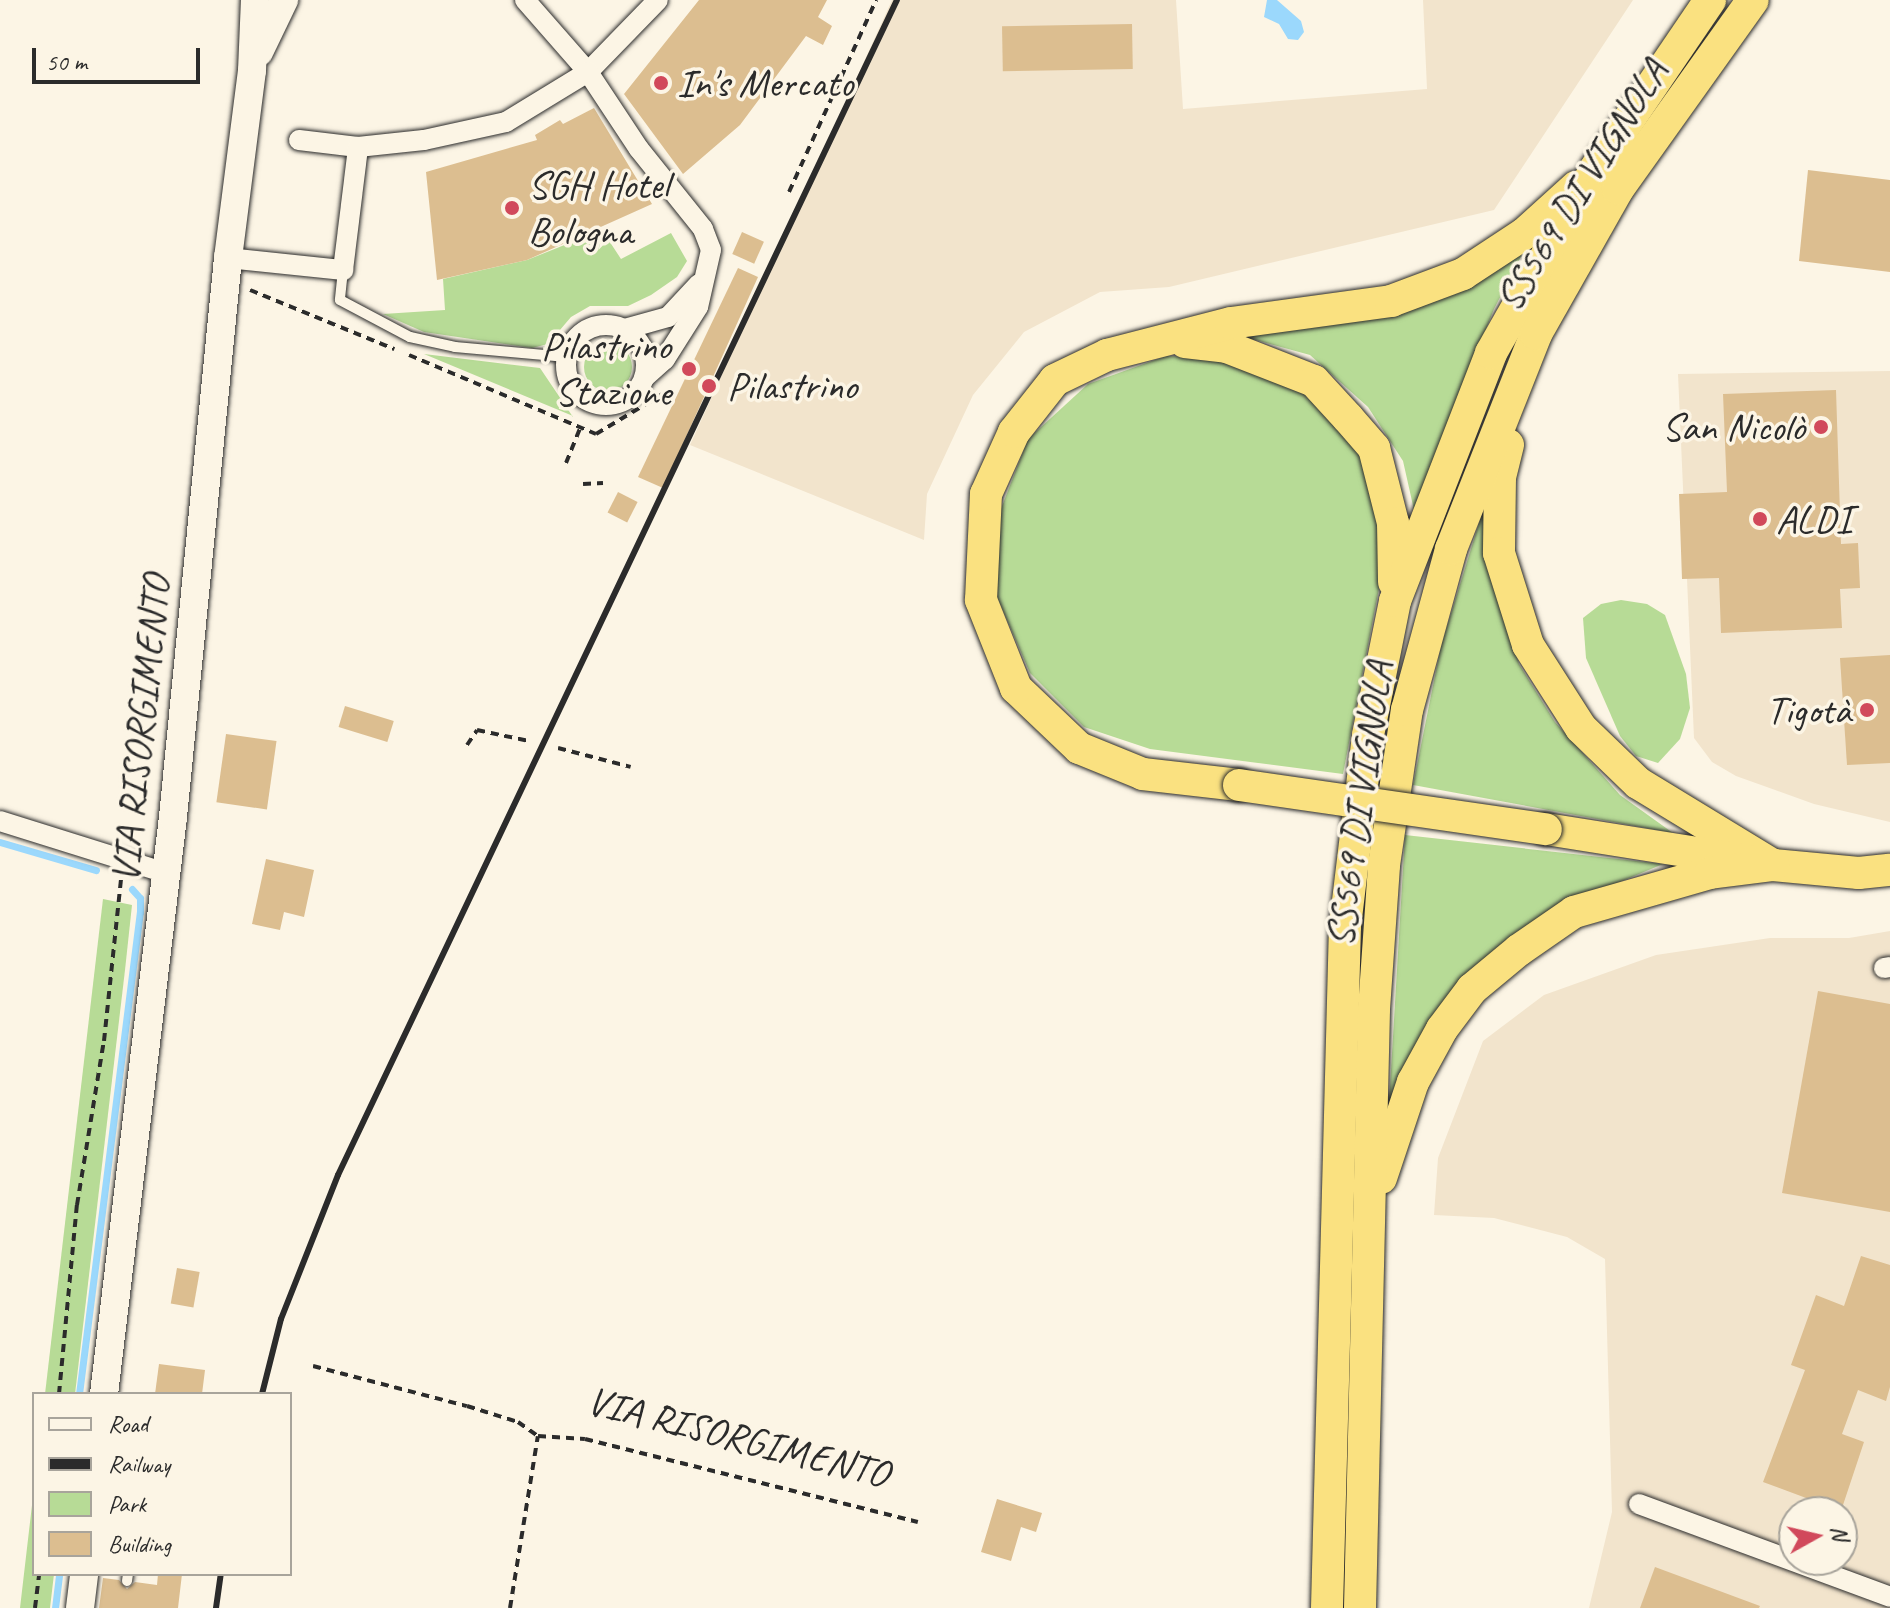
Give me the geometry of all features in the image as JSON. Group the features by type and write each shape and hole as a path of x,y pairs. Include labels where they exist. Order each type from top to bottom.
{"highway":[{"name":"SS569 DI VIGNOLA","path":"1327,1608 1345,926 1368,735 1395,601 1491,353 1596,168 1710,0"},
{"name":"SS569 DI VIGNOLA","path":"1360,1608 1369,1216 1384,865 1407,710 1451,549 1536,334 1618,189 1753,0"},
{"path":"1596,168 1524,234 1463,274 1391,301 1231,323 1166,339 1107,355 1055,380 1014,432 986,494 981,600 1016,688 1079,748 1143,774 1239,785 1773,865 1859,873 1890,870"},
{"path":"1536,334 1500,477 1499,553 1528,645 1581,728 1638,783 1773,865"},
{"path":"1166,339 1227,347 1314,381 1348,418 1374,448 1393,523 1395,601"},
{"path":"1369,1216 1413,1082 1442,1029 1472,989 1574,912 1697,876 1773,865"}],"main road":[{"name":"VIA RISORGIMENTO","path":"104,1392 166,873 228,258 252,71 255,0"},
{"name":"VIA RISORGIMENTO","path":"252,71 284,0"},
{"path":"80,1608 84,1576"}],"street":[{"path":"525,0 588,72 639,149 703,229 710,267 683,333 621,403 597,405 569,382 567,357 588,329 625,329 668,317 710,267"},
{"path":"299,140 358,147 424,140 506,122 588,72 658,0"},
{"path":"228,258 343,270 358,147"},
{"path":"625,329 644,349 645,377"},
{"path":"0,821 166,873"},
{"path":"1639,1504 1890,1597"}],"lane":[{"path":"343,270 340,300 410,337 470,349 567,357"}],"path":[{"path":"789,192 876,0"},
{"path":"244,287 596,434 666,392"},
{"path":"566,463 580,427"},
{"path":"583,484 603,483"},
{"path":"467,745 477,730 529,741"},
{"path":"558,748 631,767"},
{"path":"59,1392 77,1205 104,1041 119,899"},
{"name":"VIA RISORGIMENTO","path":"313,1366 467,1406 518,1422 538,1436 585,1439 918,1522"},
{"name":"VIA RISORGIMENTO","path":"510,1608 538,1436"},
{"path":"35,1608 39,1576"}],"shaded area":[{"path":"892,0 1176,0 1183,109 1427,89 1423,0 1633,0 1494,210 1169,287 1100,292 1024,332 973,395 927,494 924,540 690,445"},
{"path":"1890,371 1890,822 1814,804 1736,776 1712,762 1694,738 1678,374"},
{"path":"1890,931 1890,1608 1589,1608 1612,1512 1605,1259 1567,1237 1494,1218 1434,1215 1438,1158 1483,1041 1544,995 1656,955 1770,938 1849,938"}],"green space":[{"path":"602,230 621,259 671,233 687,261 677,277 651,295 628,306 590,306 571,317 548,344 532,348 424,332 383,314 445,310 443,279 527,260"},
{"path":"1531,237 1494,309 1414,510 1403,461 1368,407 1310,355 1234,334 1289,328"},
{"path":"608,343 625,350 632,367 625,384 608,391 591,384 584,367 591,350"},
{"path":"424,354 540,368 572,416"},
{"path":"1166,356 1232,358 1307,395 1356,444 1378,507 1383,568 1343,774 1150,749 1084,727 1030,673 997,597 999,514 1028,439 1088,384"},
{"path":"1483,510 1497,587 1519,664 1555,722 1620,795 1673,833 1413,785 1441,646"},
{"path":"1621,600 1647,604 1665,615 1686,674 1690,708 1680,739 1658,763 1636,756 1620,736 1586,658 1583,618 1601,604"},
{"path":"1405,835 1663,864 1543,914 1476,971 1389,1104"},
{"path":"103,899 132,905 125,970 75,1392 45,1392"},
{"path":"32,1505 32,1576 54,1576 50,1608 20,1608"}],"water":[{"path":"1267,0 1277,0 1301,21 1304,32 1298,40 1288,39 1279,24 1264,17"}],"building":[{"path":"699,0 827,0 818,17 832,26 823,45 806,36 740,125 683,174 624,94"},
{"path":"1132,24 1133,69 1003,71 1002,26"},
{"path":"594,108 652,204 527,260 437,280 426,172 537,140 535,135 560,120 563,124"},
{"path":"1808,170 1890,180 1890,272 1799,261"},
{"path":"742,232 764,242 754,264 732,254"},
{"path":"738,268 758,277 663,488 638,477"},
{"name":"ALDI","path":"1836,390 1841,544 1858,543 1860,588 1840,589 1842,628 1721,633 1719,578 1682,579 1679,494 1727,492 1723,394"},
{"path":"618,492 638,502 627,522 608,512"},
{"name":"Tigotà","path":"1890,655 1890,763 1847,765 1840,658"},
{"path":"345,706 394,721 387,742 339,727"},
{"path":"226,734 277,741 267,809 216,802"},
{"path":"266,859 314,870 304,917 284,912 280,930 252,924"},
{"path":"1818,991 1890,1004 1890,1212 1782,1193"},
{"path":"1861,1256 1890,1265 1890,1387 1886,1401 1858,1390 1842,1434 1864,1442 1846,1496 1801,1496 1763,1482 1805,1370 1791,1365 1816,1295 1844,1306"},
{"path":"177,1268 200,1272 193,1307 171,1303"},
{"path":"159,1364 205,1370 202,1392 155,1392"},
{"path":"997,1499 1042,1513 1036,1532 1021,1527 1011,1561 981,1552"},
{"path":"1655,1567 1760,1606 1640,1608"},
{"path":"158,1576 182,1576 178,1608 99,1608 103,1578 119,1580 127,1589 135,1582 157,1585"}],"waterway":[{"path":"0,842 96,870"},
{"path":"79,1392 140,912 140,898 132,889"},
{"path":"55,1608 59,1576"}],"railway":[{"path":"263,1392 281,1319 338,1175 897,0"},
{"path":"216,1608 221,1576"}],"place":[{"name":"In's Mercato","path":"661,83"},
{"name":"SGH Hotel Bologna","path":"512,208"},
{"name":"Pilastrino Stazione","path":"689,369"},
{"name":"Pilastrino","path":"709,386"},
{"name":"San Nicolò","path":"1821,427"},
{"name":"ALDI","path":"1760,519"},
{"name":"Tigotà","path":"1867,710"}]}
